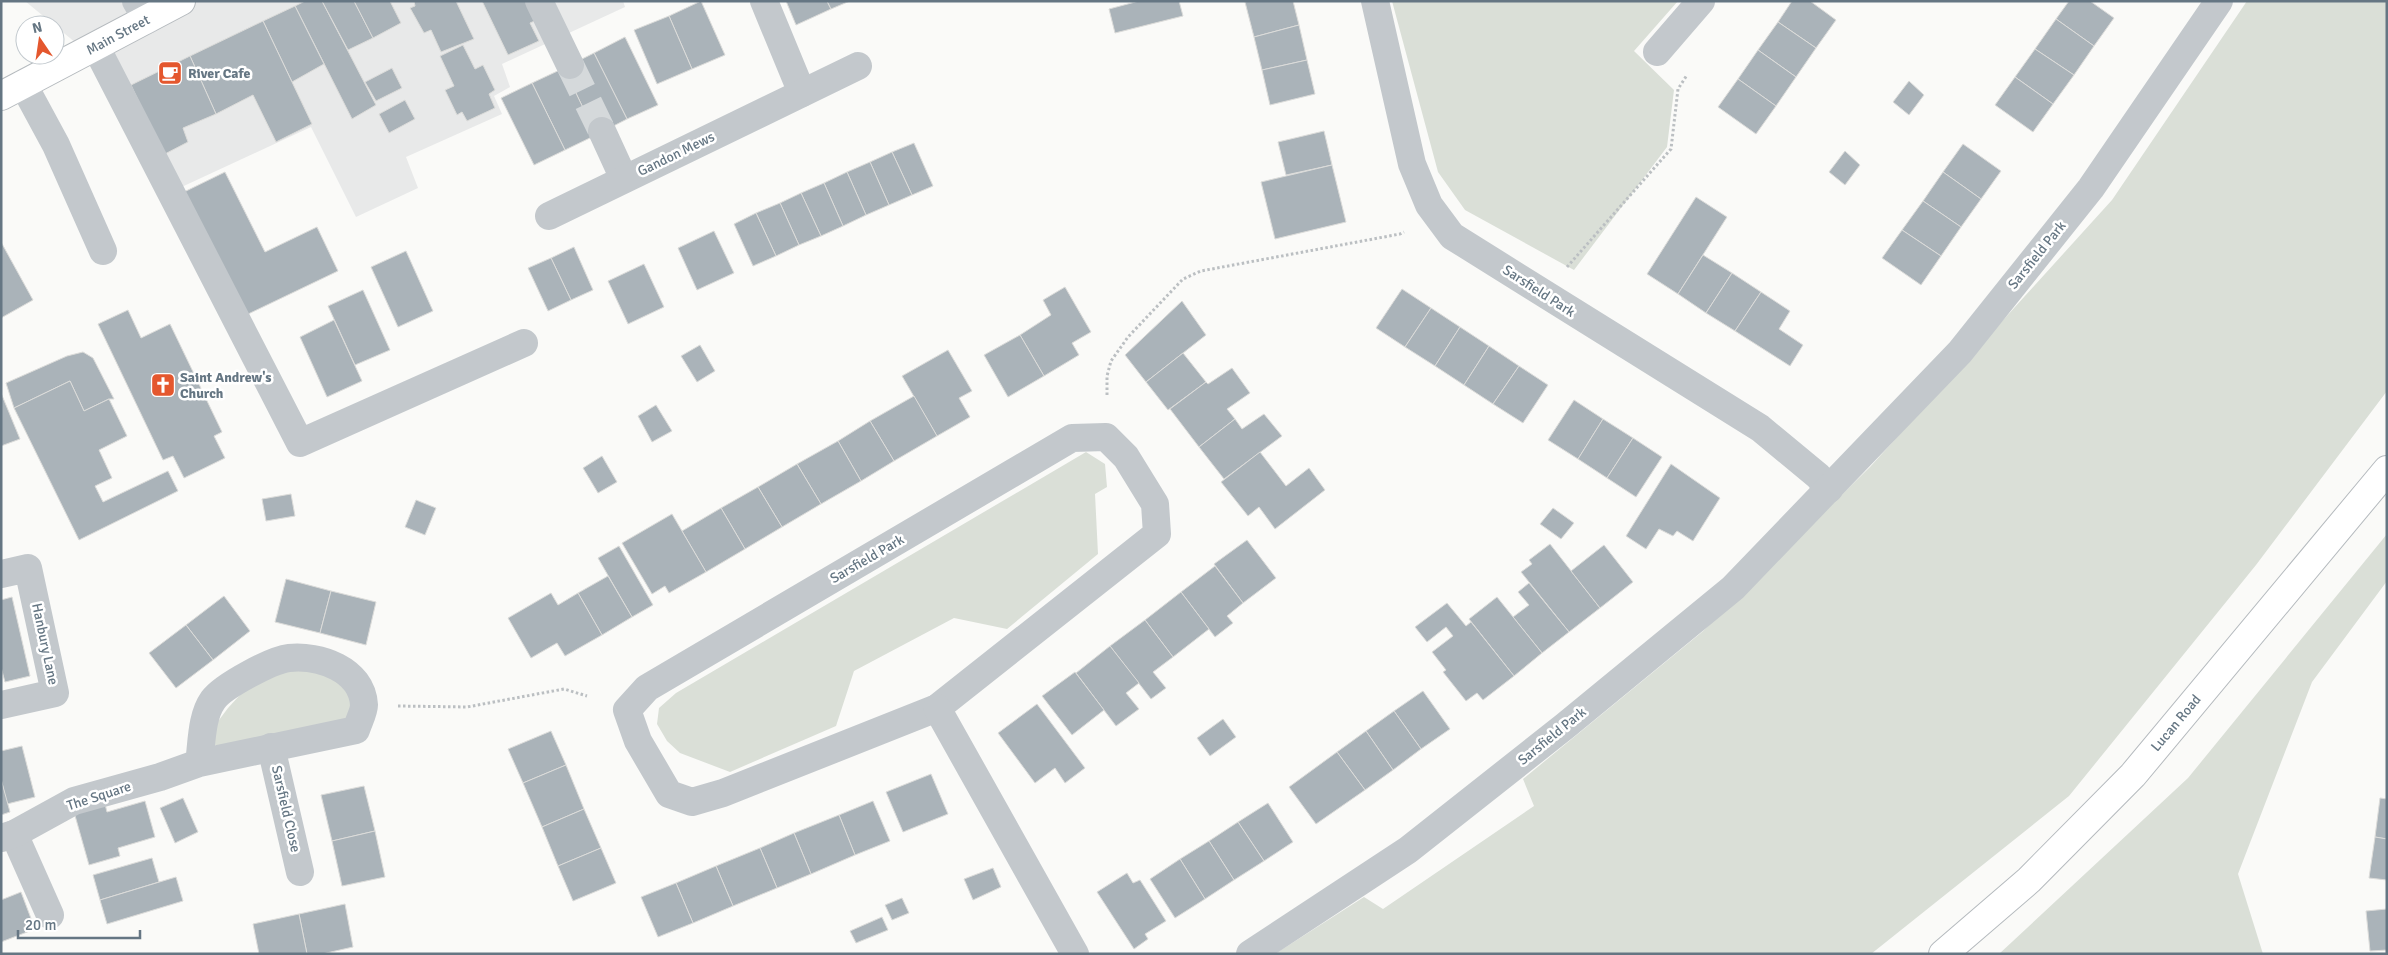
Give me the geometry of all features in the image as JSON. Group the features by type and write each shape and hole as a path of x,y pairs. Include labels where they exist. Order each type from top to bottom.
{"main road":[{"name":"Main Street","path":"12,90 96,47 141,10 181,1"},
{"name":"Lucan Road","path":"1943,954 2029,880 2133,774 2387,470"}],"street":[{"path":"539,1 570,65"},
{"path":"764,1 802,93"},
{"name":"Sarsfield Park","path":"1375,1 1412,164 1429,205 1452,236 1760,428 1818,476 1829,489"},
{"path":"1657,52 1701,1"},
{"name":"Sarsfield Park","path":"1250,954 1408,850 1557,732 1733,588 1960,352 2078,204 2219,1"},
{"path":"96,47 300,444 524,343"},
{"name":"Gandon Mews","path":"549,216 858,66"},
{"path":"12,90 56,145 103,251"},
{"path":"602,131 624,179"},
{"name":"Sarsfield Park","path":"1106,437 1126,457 1155,504 1157,534 937,708 723,793 692,802 669,794 638,741 627,710 647,688 1072,438 1106,437"},
{"name":"Hanbury Lane","path":"1,704 55,693 28,568 3,568"},
{"name":"Sarsfield Close","path":"160,777 200,763 356,730 364,706 356,680 330,662 288,658 245,675 213,700 204,725 200,763"},
{"path":"937,708 1075,954"},
{"name":"Sarsfield Close","path":"271,747 300,872"},
{"name":"The Square","path":"50,915 8,836 74,801 160,777"}],"path":[{"path":"1563,272 1671,149 1678,89"},
{"path":"1107,395 1107,376 1111,361 1128,337 1183,280 1201,271 1400,234 1406,230"},
{"path":"390,706 467,707 564,689 587,696"}],"shaded area":[{"path":"25,1 623,1 625,7 502,64 510,87 494,96 502,114 406,157 418,188 356,217 311,127 173,191 116,76 65,34 65,15 42,15"},
{"path":"1392,1 1678,1 1634,51 1674,90 1667,147 1574,270 1465,210 1438,172"},
{"path":"2247,1 2387,1 2387,391 2256,565 2069,796 1871,954 1275,954 1364,897 1383,909 1534,806 1523,779 1702,632 1870,467 2112,200"},
{"path":"1086,452 1105,464 1107,487 1095,494 1098,554 1007,629 954,618 854,671 836,726 730,772 680,753 667,741 657,724 659,708 676,693"},
{"path":"2387,534 2387,581 2312,682 2238,874 2263,954 1999,954 2188,778"},
{"path":"287,667 331,672 356,699 350,719 219,749 207,736 228,708 250,684"}],"building":[{"path":"305,1 322,1 376,105 352,119 295,6"},
{"path":"322,1 354,1 373,38 348,50"},
{"path":"354,1 390,1 401,23 373,38"},
{"path":"414,1 456,1 474,39 441,52 431,30 424,33 410,8 415,6"},
{"path":"482,1 527,1 537,20 530,23 539,41 508,55"},
{"path":"701,1 725,55 692,69 669,16"},
{"path":"786,1 827,1 831,9 796,25"},
{"path":"827,1 850,1 831,9"},
{"path":"1139,1 1179,1 1183,16 1115,33 1109,9"},
{"path":"1293,1 1299,25 1254,37 1245,2"},
{"path":"1792,1 1810,1 1836,20 1816,48 1778,22"},
{"path":"2069,1 2090,1 2114,18 2094,46 2056,19"},
{"path":"295,6 324,64 292,82 263,21"},
{"path":"669,16 692,69 657,84 634,30"},
{"path":"2056,19 2094,46 2074,75 2035,49"},
{"path":"263,21 312,124 276,142 253,95 216,114 190,56"},
{"path":"1778,22 1816,48 1796,77 1758,50"},
{"path":"1299,25 1307,60 1262,70 1254,37"},
{"path":"625,37 658,105 627,119 594,53"},
{"path":"463,45 475,69 483,65 495,90 489,94 495,108 467,121 462,112 457,115 445,90 454,86 440,56"},
{"path":"2035,49 2074,75 2053,104 2015,77"},
{"path":"1758,50 1796,77 1776,106 1738,79"},
{"path":"594,53 627,119 596,135 564,68"},
{"path":"190,56 216,114 183,128 188,142 163,155 131,85"},
{"path":"1307,60 1315,94 1270,105 1262,70"},
{"path":"392,68 402,88 376,101 365,82"},
{"path":"564,68 596,135 565,150 532,83"},
{"path":"2015,77 2053,104 2033,132 1995,105"},
{"path":"1738,79 1776,106 1756,134 1718,107"},
{"path":"1909,81 1924,95 1909,115 1893,102"},
{"path":"532,83 565,150 534,165 501,98"},
{"path":"405,100 415,119 389,133 379,114"},
{"path":"1324,131 1332,165 1286,175 1278,142"},
{"path":"914,143 933,186 912,195 892,152"},
{"path":"1963,144 2001,171 1981,199 1943,172"},
{"path":"1845,151 1860,165 1845,185 1829,172"},
{"path":"892,152 912,195 889,205 870,162"},
{"path":"870,162 889,205 866,215 847,172"},
{"path":"1332,165 1346,222 1275,239 1261,182"},
{"path":"225,172 265,252 317,227 338,271 244,316 184,192"},
{"path":"847,172 866,215 843,226 824,183"},
{"path":"1943,172 1981,199 1961,227 1923,201"},
{"path":"824,183 843,226 821,236 801,193"},
{"path":"801,193 821,236 799,245 780,203"},
{"path":"1696,197 1727,217 1678,294 1647,274"},
{"path":"1923,201 1961,227 1941,256 1902,230"},
{"path":"780,203 799,245 776,256 756,213"},
{"path":"756,213 776,256 753,266 734,224"},
{"path":"1902,230 1941,256 1921,285 1882,258"},
{"path":"714,231 734,273 697,290 678,248"},
{"path":"1,242 33,300 1,318"},
{"path":"574,247 593,290 571,300 551,258"},
{"path":"406,251 433,311 398,327 371,267"},
{"path":"1703,255 1732,273 1706,313 1678,294"},
{"path":"551,258 571,300 548,311 528,268"},
{"path":"644,264 664,307 628,324 608,281"},
{"path":"1732,273 1761,292 1735,331 1706,313"},
{"path":"1065,287 1091,332 1072,343 1079,355 1044,376 1020,335 1051,315 1043,300"},
{"path":"1402,289 1431,308 1405,347 1376,328"},
{"path":"363,290 390,350 355,365 328,306"},
{"path":"1761,292 1790,311 1779,329 1803,345 1790,366 1735,331"},
{"path":"1182,301 1206,335 1146,382 1125,355"},
{"path":"1431,308 1460,327 1435,366 1405,347"},
{"name":"Saint Andrew's Church","path":"128,310 141,338 170,324 222,432 214,436 225,458 184,478 173,456 163,460 98,324"},
{"path":"334,320 362,381 327,397 300,337"},
{"path":"1460,327 1489,346 1464,385 1435,366"},
{"path":"1020,335 1044,376 1008,397 984,355"},
{"path":"700,345 715,371 697,382 681,356"},
{"path":"1489,346 1519,366 1493,404 1464,385"},
{"path":"948,350 972,391 959,398 970,417 937,436 902,376"},
{"path":"83,352 93,358 114,399 109,399 84,411 70,381 14,408 6,383 67,356"},
{"path":"1183,353 1206,382 1168,410 1146,382"},
{"path":"1519,366 1548,385 1523,423 1493,404"},
{"path":"1232,368 1250,393 1227,409 1235,419 1199,447 1170,409 1206,382 1208,384"},
{"path":"70,381 84,411 109,399 127,436 99,450 112,478 95,486 103,502 168,471 178,491 79,540 14,408"},
{"path":"1,393 20,439 1,446"},
{"path":"914,396 937,436 894,461 870,421"},
{"path":"1574,400 1603,419 1578,459 1548,440"},
{"path":"656,405 672,431 652,442 638,416"},
{"path":"1264,414 1282,436 1224,479 1199,447 1235,419 1242,429"},
{"path":"1603,419 1633,438 1607,478 1578,459"},
{"path":"870,421 894,461 861,481 838,441"},
{"path":"1633,438 1662,457 1636,497 1607,478"},
{"path":"838,441 861,481 821,504 797,464"},
{"path":"1260,452 1286,486 1309,468 1325,490 1275,529 1259,507 1248,516 1221,482"},
{"path":"602,456 617,482 598,493 583,468"},
{"path":"797,464 821,504 782,527 758,487"},
{"path":"1671,464 1720,498 1693,541 1677,531 1673,536 1659,529 1646,549 1626,536"},
{"path":"758,487 782,527 745,549 721,508"},
{"path":"291,494 295,516 266,521 262,499"},
{"path":"416,500 436,508 425,535 405,527"},
{"path":"721,508 745,549 706,572 682,531"},
{"path":"1553,508 1574,523 1561,539 1540,524"},
{"path":"672,514 706,572 669,593 665,586 652,594 622,543"},
{"path":"1247,540 1276,578 1243,603 1214,564"},
{"path":"1550,544 1600,608 1569,632 1521,572 1532,564 1529,560"},
{"path":"1604,545 1633,582 1600,608 1571,571"},
{"path":"619,546 653,605 632,617 598,558"},
{"path":"1215,566 1243,603 1227,616 1233,623 1215,637 1181,592"},
{"path":"608,576 632,617 602,635 578,593"},
{"path":"286,579 331,591 320,633 275,622"},
{"path":"1529,583 1569,632 1542,653 1513,617 1529,605 1518,592"},
{"path":"331,591 376,602 366,645 320,633"},
{"path":"1181,592 1209,629 1173,657 1145,620"},
{"path":"551,593 558,605 578,593 602,635 565,656 557,643 531,658 508,618"},
{"path":"224,596 250,631 213,660 186,625"},
{"path":"12,597 30,676 5,682 1,667 1,600"},
{"path":"1497,597 1542,653 1514,676 1469,619"},
{"path":"1447,603 1466,626 1471,622 1514,676 1483,700 1477,693 1466,701 1443,672 1446,670 1432,652 1453,636 1446,627 1427,642 1415,627"},
{"path":"1145,620 1173,657 1153,672 1166,688 1151,699 1110,646"},
{"path":"186,625 213,660 176,688 149,653"},
{"path":"1110,646 1139,683 1126,693 1139,709 1116,726 1076,673"},
{"path":"1075,672 1104,710 1072,735 1042,696"},
{"path":"1423,691 1450,729 1421,749 1394,711"},
{"path":"1037,704 1085,768 1065,783 1055,768 1035,783 998,733"},
{"path":"1394,711 1421,749 1393,770 1366,731"},
{"path":"1223,719 1236,737 1210,756 1197,738"},
{"path":"551,731 566,765 523,783 508,749"},
{"path":"1366,731 1393,770 1365,790 1337,752"},
{"path":"22,746 35,797 7,804 1,779 1,751"},
{"path":"1337,752 1365,790 1316,824 1289,787"},
{"path":"566,765 584,809 542,827 523,783"},
{"path":"931,774 948,814 903,832 886,792"},
{"path":"1,779 10,812 1,815"},
{"path":"364,786 375,831 332,841 321,795"},
{"path":"183,798 198,832 175,843 160,808"},
{"path":"2380,798 2387,799 2387,839 2375,837"},
{"path":"145,801 155,837 118,848 120,856 89,865 74,812 105,804 107,812"},
{"path":"873,801 890,841 855,855 839,815"},
{"path":"1268,803 1293,842 1264,861 1238,822"},
{"path":"584,809 601,848 558,866 542,827"},
{"path":"839,815 855,855 811,874 794,833"},
{"path":"1238,822 1264,861 1234,880 1209,841"},
{"path":"375,831 385,877 342,886 332,841"},
{"path":"794,833 811,874 777,888 760,848"},
{"path":"2375,837 2387,839 2387,880 2369,878"},
{"path":"1209,841 1234,880 1205,899 1180,859"},
{"path":"601,848 616,883 573,901 558,866"},
{"path":"760,848 777,888 733,906 716,866"},
{"path":"152,858 159,882 100,900 93,875"},
{"path":"1180,859 1205,899 1175,918 1150,879"},
{"path":"716,866 733,906 693,923 676,883"},
{"path":"993,868 1001,887 973,900 964,879"},
{"path":"1127,873 1133,883 1140,880 1166,921 1145,934 1148,939 1134,949 1097,892"},
{"path":"176,877 183,901 107,924 100,900"},
{"path":"676,883 693,923 658,937 641,897"},
{"path":"21,892 35,929 1,942 1,900"},
{"path":"902,898 909,913 892,920 885,905"},
{"path":"345,904 353,947 322,954 307,954 299,914"},
{"path":"2387,909 2387,950 2370,951 2366,911"},
{"path":"299,914 307,954 259,954 253,924"},
{"path":"882,917 888,930 856,943 850,931"}],"tunnel":[{"path":"570,65 602,131"}],"place":[{"name":"River Cafe","path":"170,73"},
{"name":"Saint Andrew's Church","path":"163,385"}]}
